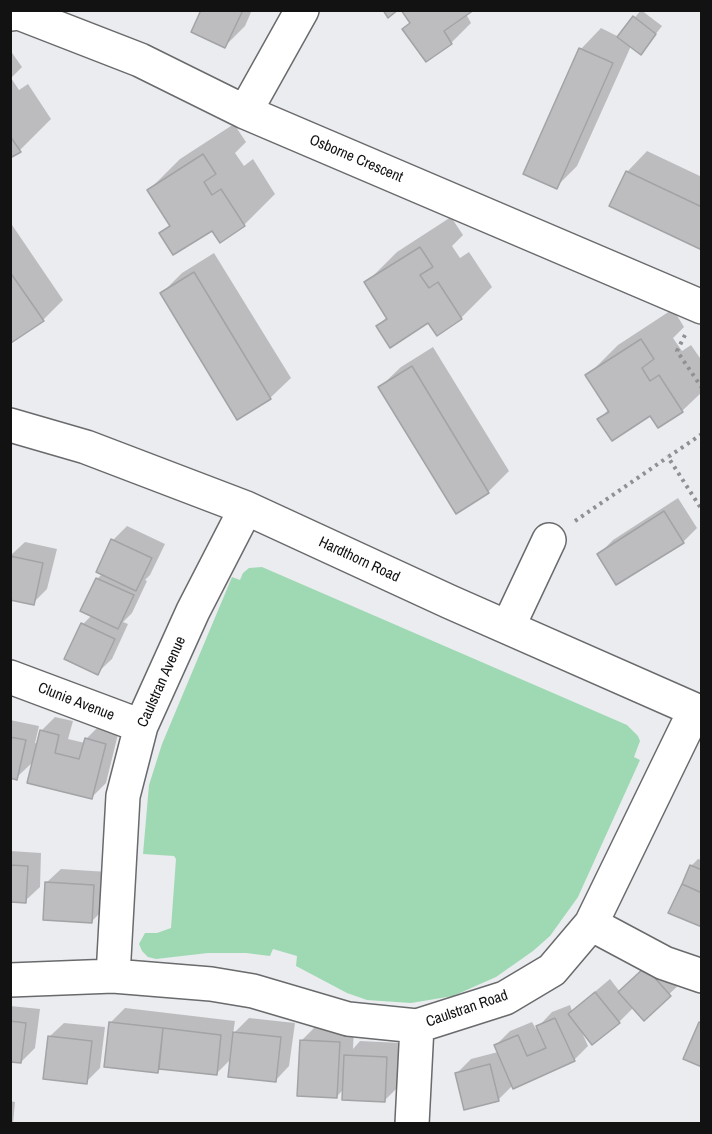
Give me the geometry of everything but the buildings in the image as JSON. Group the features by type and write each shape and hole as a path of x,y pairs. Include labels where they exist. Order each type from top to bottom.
{"street":[{"path":"245,112 302,10"},
{"name":"Osborne Crescent","path":"10,14 19,13 140,60 245,112 701,307"},
{"name":"Hardthorn Road","path":"10,425 86,447 246,508 698,711"},
{"name":"Caulstran Avenue","path":"113,976 123,796 141,726 193,611 246,508"},
{"path":"508,627 549,540"},
{"name":"Clunie Avenue","path":"10,677 141,726"},
{"name":"Caulstran Road","path":"10,980 113,976 212,984 253,992 348,1019 417,1026 505,998 552,970 591,924 698,711"},
{"path":"591,924 664,963 702,976"},
{"path":"412,1124 417,1026"}],"path":[{"path":"701,307 677,351 702,388"},
{"path":"549,540 702,434"},
{"path":"668,457 702,510"}],"green space":[{"path":"262,567 627,725 638,736 640,741 634,757 640,760 578,897 550,936 496,977 453,996 411,1003 367,1000 347,993 296,966 297,956 273,949 270,956 246,953 208,953 156,959 148,957 142,951 139,944 145,933 157,933 171,928 176,859 174,856 143,854 149,785 162,744 232,577 240,580 249,568"}]}
